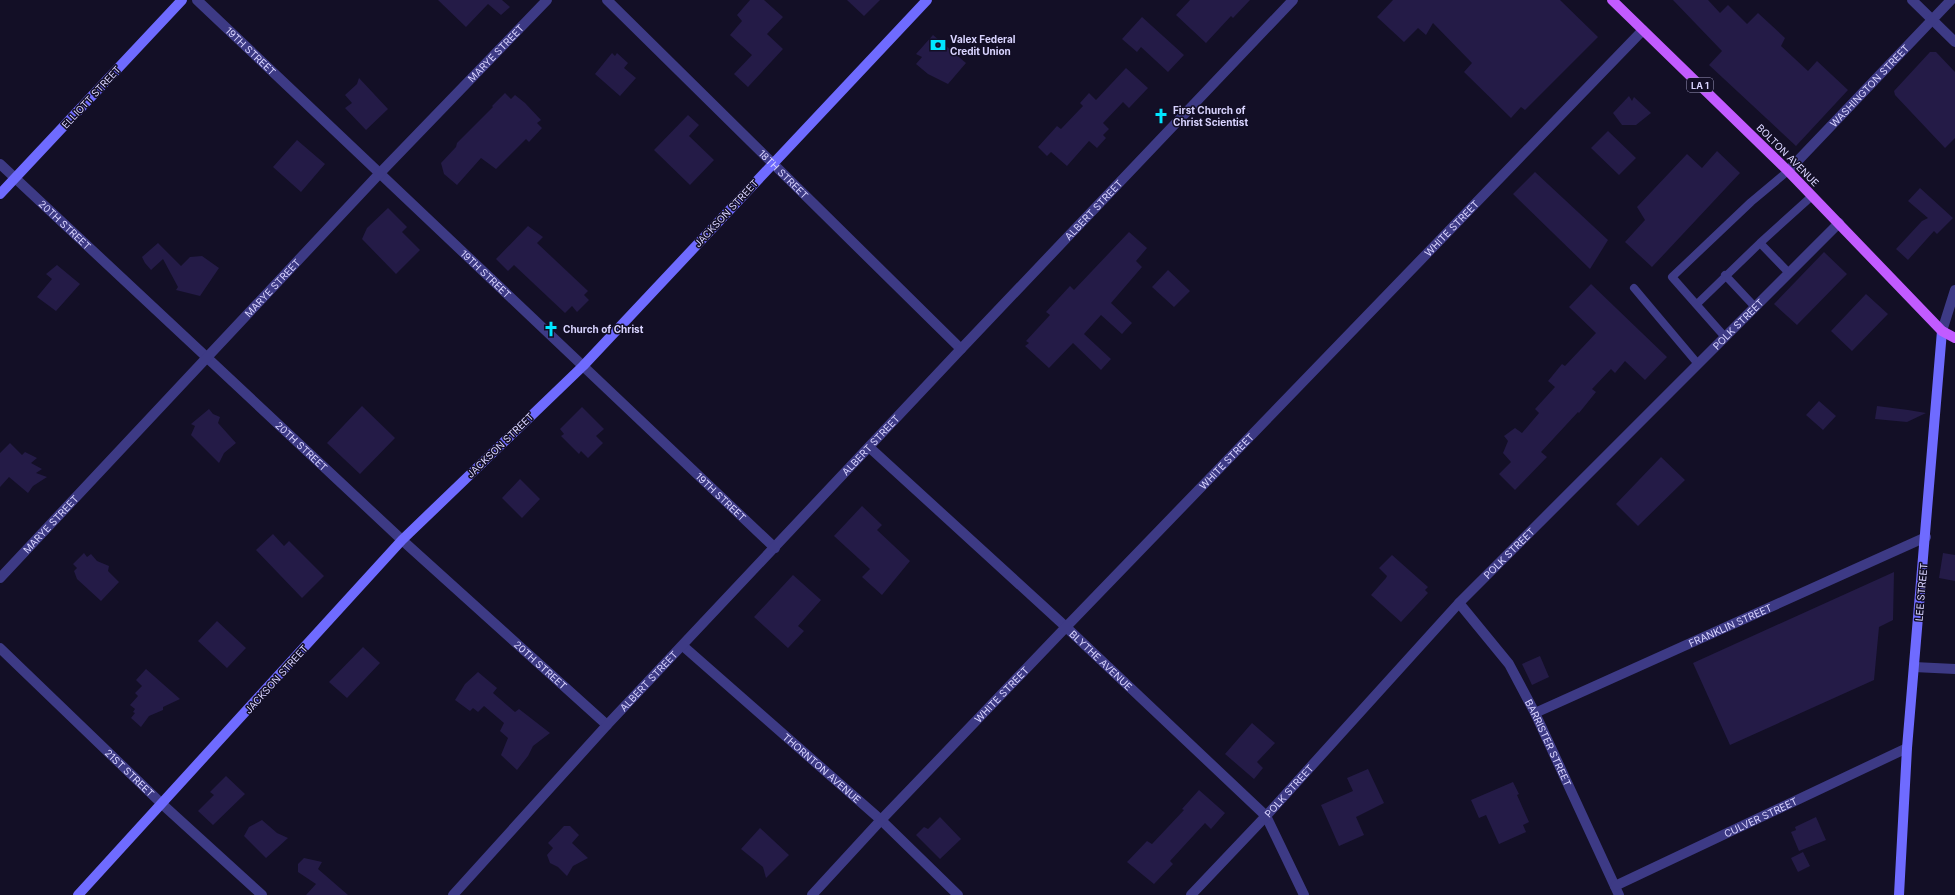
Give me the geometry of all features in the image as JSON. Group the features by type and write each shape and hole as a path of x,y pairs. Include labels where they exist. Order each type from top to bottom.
{"main road":[{"name":"ELLIOTT STREET","path":"0,194 182,0"},
{"name":"JACKSON STREET","path":"78,895 402,540 583,366 927,0"},
{"name":"BOLTON AVENUE","path":"1612,0 1788,171 1942,331"},
{"name":"LA 1","path":"1942,331 1955,338"},
{"name":"LEE STREET","path":"1899,895 1907,748 1926,537 1942,331"}],"street":[{"name":"19TH STREET","path":"197,0 775,548"},
{"name":"MARYE STREET","path":"0,578 380,173 547,0"},
{"name":"18TH STREET","path":"607,0 961,349"},
{"name":"ALBERT STREET","path":"453,895 607,725 961,349 1293,0"},
{"path":"1912,0 1955,42"},
{"name":"WASHINGTON STREET","path":"1788,171 1951,0"},
{"name":"WHITE STREET","path":"812,895 881,820 1066,627 1643,30"},
{"name":"20TH STREET","path":"0,164 402,540 607,725"},
{"name":"POLK STREET","path":"1191,895 1266,816 1458,603 1839,223"},
{"name":"LEE STREET","path":"1942,331 1955,290"},
{"name":"BLYTHE AVENUE","path":"870,447 1066,627 1266,816 1304,895"},
{"name":"FRANKLIN STREET","path":"1534,713 1926,537"},
{"name":"BARRISTER STREET","path":"1458,603 1509,664 1534,713 1617,891"},
{"name":"THORNTON AVENUE","path":"683,646 881,820 958,895"},
{"name":"21ST STREET","path":"0,648 162,804 262,895"},
{"path":"1914,667 1955,669"},
{"name":"CULVER STREET","path":"1617,891 1907,748"}],"lane":[{"path":"1725,337 1672,277 1751,202 1788,171"},
{"path":"1697,304 1725,275 1812,196"},
{"path":"1760,243 1789,273"},
{"path":"1725,275 1755,307"},
{"path":"1634,288 1698,364"}],"building":[{"path":"438,0 502,0 510,7 501,15 488,4 466,27"},
{"path":"750,0 764,0 783,17 767,34 783,49 748,87 734,74 752,55 730,35 742,21 737,15"},
{"path":"847,0 880,0 864,16"},
{"path":"1190,0 1250,0 1233,18 1231,16 1206,43 1176,15"},
{"path":"1393,0 1560,0 1598,37 1525,110 1521,107 1511,118 1464,72 1472,63 1433,23 1426,35 1418,28 1404,42 1377,17"},
{"path":"1673,0 1708,0 1720,13 1728,5 1747,24 1758,13 1785,38 1781,46 1808,71 1817,61 1848,90 1796,146 1709,65 1722,51"},
{"path":"1142,17 1184,55 1168,72 1141,47 1137,52 1122,39"},
{"path":"933,35 966,63 948,84 928,74 916,64 922,57 916,54"},
{"path":"1930,52 1936,52 1955,72 1955,138 1945,148 1895,95 1894,91"},
{"path":"612,53 615,56 617,53 628,63 624,68 636,78 620,96 595,74"},
{"path":"1126,68 1148,88 1129,108 1123,102 1103,123 1109,129 1103,135 1106,138 1097,148 1089,141 1067,166 1051,152 1047,156 1038,147 1057,126 1061,129 1083,106 1080,103 1089,93 1096,100"},
{"path":"359,78 388,109 366,130 345,108 352,103 345,95 357,84"},
{"path":"505,93 511,99 515,95 525,103 541,120 537,123 542,128 529,142 526,139 496,169 481,158 457,185 444,174 441,163 456,147 457,143"},
{"path":"1629,96 1632,101 1634,97 1651,113 1636,125 1622,125 1613,113"},
{"path":"688,115 699,125 689,136 714,160 690,185 654,150"},
{"path":"1608,131 1636,158 1619,175 1591,148"},
{"path":"297,140 325,164 301,192 273,167"},
{"path":"1717,151 1740,173 1652,267 1625,242 1645,220 1637,207 1687,154 1702,168"},
{"path":"1535,172 1608,240 1590,269 1513,194"},
{"path":"1920,188 1953,218 1937,234 1934,231 1908,260 1896,249 1922,221 1928,218 1908,201"},
{"path":"388,208 407,227 402,232 420,250 396,274 362,239 367,228"},
{"path":"528,226 543,237 537,243 588,291 584,295 589,300 577,312 572,306 565,313 514,265 508,271 496,259"},
{"path":"1129,232 1147,248 1136,261 1142,267 1111,303 1132,323 1122,334 1101,315 1084,334 1111,359 1101,370 1073,343 1049,368 1025,346 1029,343 1026,341 1050,315 1046,312 1070,286 1074,290"},
{"path":"158,243 181,266 190,257 202,256 219,268 200,296 176,290 178,287 163,259 151,270 145,263 142,257"},
{"path":"1824,252 1847,274 1797,325 1774,304"},
{"path":"57,265 80,284 56,311 37,297 52,279 46,274"},
{"path":"1168,270 1190,291 1174,307 1152,287"},
{"path":"1591,284 1667,357 1645,380 1625,361 1615,373 1611,369 1592,389 1596,392 1579,413 1578,412 1541,452 1547,457 1515,490 1499,474 1511,462 1503,453 1508,441 1504,436 1515,428 1522,433 1539,413 1535,409 1555,387 1548,381 1562,364 1565,366 1596,333 1569,307"},
{"path":"1866,294 1888,314 1852,351 1831,331"},
{"path":"1819,401 1836,416 1823,430 1806,415"},
{"path":"362,406 395,438 360,474 327,443"},
{"path":"1877,406 1926,413 1907,422 1875,419"},
{"path":"582,407 604,429 596,436 603,443 588,458 581,451 579,454 561,436 564,434 560,429"},
{"path":"209,409 213,414 220,417 218,423 236,443 224,453 219,463 191,435 195,426 191,424"},
{"path":"10,443 22,455 25,452 37,458 31,463 42,469 36,473 47,477 33,486 28,493 9,477 0,487 0,453"},
{"path":"1661,457 1685,480 1638,526 1616,504"},
{"path":"520,479 540,499 522,518 502,498"},
{"path":"862,506 882,525 877,530 910,561 882,595 862,577 870,569 834,536"},
{"path":"273,534 284,546 289,541 324,576 302,598 256,550"},
{"path":"84,553 87,557 91,554 97,561 109,566 108,571 119,582 101,601 77,579 74,571 77,568 73,564"},
{"path":"1943,553 1955,555 1955,581 1939,578"},
{"path":"1392,555 1428,587 1425,590 1428,593 1401,622 1371,595 1387,576 1379,568"},
{"path":"1894,572 1893,620 1879,627 1874,680 1730,745 1693,663"},
{"path":"793,575 821,600 798,626 804,631 788,648 754,617"},
{"path":"217,621 246,648 227,668 198,641"},
{"path":"363,647 380,663 347,698 329,682"},
{"path":"1540,656 1549,677 1532,685 1522,664"},
{"path":"146,669 180,699 163,707 163,710 149,716 141,727 131,718 135,713 133,712 135,709 130,705 138,696 135,693 142,686 136,680"},
{"path":"478,672 497,688 493,693 515,712 519,709 550,733 533,746 528,756 517,770 501,755 508,738 500,731 504,723 484,706 478,712 473,708 470,711 455,700 465,684"},
{"path":"1252,723 1275,743 1257,762 1263,768 1254,779 1225,754"},
{"path":"1368,769 1384,803 1356,817 1364,835 1339,846 1321,805 1353,791 1347,778"},
{"path":"226,776 245,794 213,825 198,811 214,795 210,792"},
{"path":"1513,782 1529,822 1523,825 1526,832 1499,844 1486,815 1479,818 1471,800"},
{"path":"1199,790 1225,813 1211,829 1205,823 1170,861 1173,864 1154,884 1127,862 1147,841 1152,844 1184,810 1182,809"},
{"path":"940,817 961,839 940,859 916,835 924,827 928,829"},
{"path":"1816,817 1826,840 1799,851 1791,832 1796,830 1795,827"},
{"path":"262,820 277,833 288,838 266,858 244,836 249,827"},
{"path":"564,826 570,826 579,835 572,843 588,858 573,866 567,876 558,867 550,863 547,855 553,848 548,843"},
{"path":"760,828 789,855 766,878 763,867 741,849"},
{"path":"1803,852 1810,866 1798,872 1791,858"},
{"path":"304,858 322,862 318,869 348,895 306,895 316,884 298,872 298,864"}],"place":[{"name":"Valex Federal Credit Union","path":"938,45"},
{"name":"First Church of Christ Scientist","path":"1161,116"},
{"name":"Church of Christ","path":"551,329"}]}
